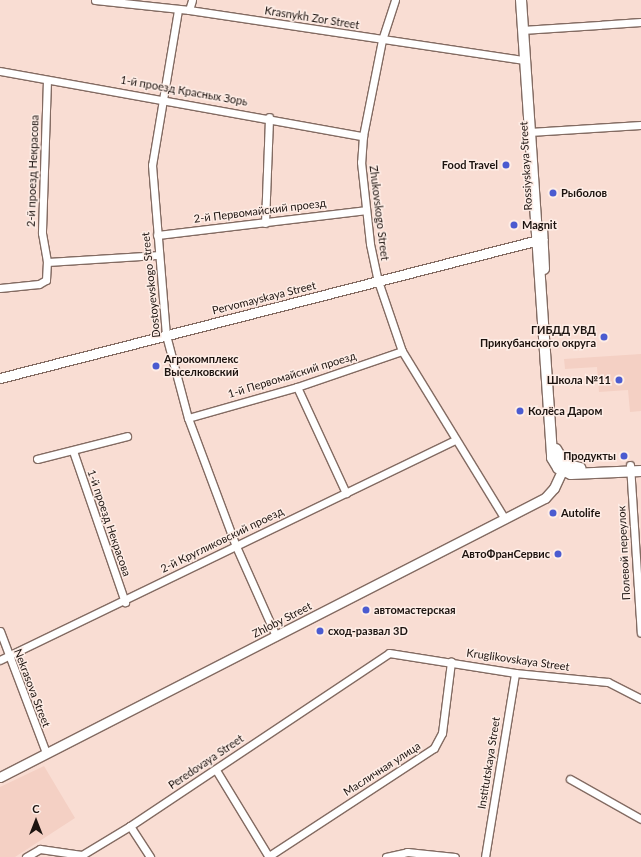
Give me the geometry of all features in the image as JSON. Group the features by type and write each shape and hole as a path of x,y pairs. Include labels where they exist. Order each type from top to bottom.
{"main road":[{"name":"Rossiyskaya Street","path":"521,0 526,30 533,132 549,439 552,458 569,468"},
{"name":"Rossiyskaya Street","path":"527,0 524,60 533,132"},
{"name":"Rossiyskaya Street","path":"539,241 543,250 553,424 557,452 569,468"},
{"path":"569,468 578,474 634,470 641,465"},
{"path":"569,468 634,470"}],"street":[{"name":"Krasnykh Zor Street","path":"96,0 189,10 524,60"},
{"path":"189,10 192,0"},
{"name":"Zhukovskogo Street","path":"395,0 382,40 363,136 361,162 366,210 378,281 402,351 504,519"},
{"name":"Dostoyevskogo Street","path":"178,10 152,165 157,255 166,335 188,418 235,544 276,636"},
{"path":"526,30 641,22"},
{"name":"1-й проезд Красных Зорь","path":"0,71 163,98 363,136"},
{"name":"2-й проезд Некрасова","path":"47,80 42,233 47,262"},
{"path":"265,223 269,117"},
{"path":"533,132 641,125"},
{"name":"2-й Первомайский проезд","path":"157,235 366,210"},
{"name":"Pervomayskaya Street","path":"0,378 539,241"},
{"path":"0,288 38,284 46,280 47,262 157,255"},
{"name":"1-й Первомайский проезд","path":"188,418 297,387 402,351"},
{"path":"297,387 346,492"},
{"path":"37,459 127,436"},
{"name":"2-й Кругликовский проезд","path":"0,660 125,602 235,544 455,440"},
{"name":"1-й проезд Некрасова","path":"73,451 125,602"},
{"name":"Zhloby Street","path":"0,777 545,498 569,468"},
{"name":"Полевой переулок","path":"634,470 641,633"},
{"name":"Nekrasova Street","path":"0,631 8,657 46,753"},
{"name":"Kruglikovskaya Street","path":"389,653 514,673 608,682 641,699"},
{"name":"Peredovaya Street","path":"26,857 40,849 82,855 130,826 216,770 389,653"},
{"name":"Масличная улица","path":"269,857 434,748 442,732 451,662"},
{"name":"Institutskaya Street","path":"485,857 514,673"},
{"path":"216,770 269,857"},
{"path":"570,779 641,819"},
{"path":"130,826 150,857"},
{"path":"386,857 407,852 455,857"}],"shaded area":[{"name":"Школа №11","path":"641,354 641,411 630,412 628,390 599,392 597,367 565,369 564,359"},
{"path":"44,766 75,818 15,857 0,857 0,787"}],"place":[{"name":"Food Travel","path":"506,165"},
{"name":"Рыболов","path":"553,193"},
{"name":"Magnit","path":"514,225"},
{"name":"ГИБДД УВД Прикубанского округа","path":"604,337"},
{"name":"Агрокомплекс Выселковский","path":"156,366"},
{"name":"Школа №11","path":"619,380"},
{"name":"Колёса Даром","path":"520,411"},
{"name":"Продукты","path":"624,456"},
{"name":"Autolife","path":"553,513"},
{"name":"АвтоФранСервис","path":"558,554"},
{"name":"автомастерская","path":"366,610"},
{"name":"сход-развал 3D","path":"320,631"}]}
